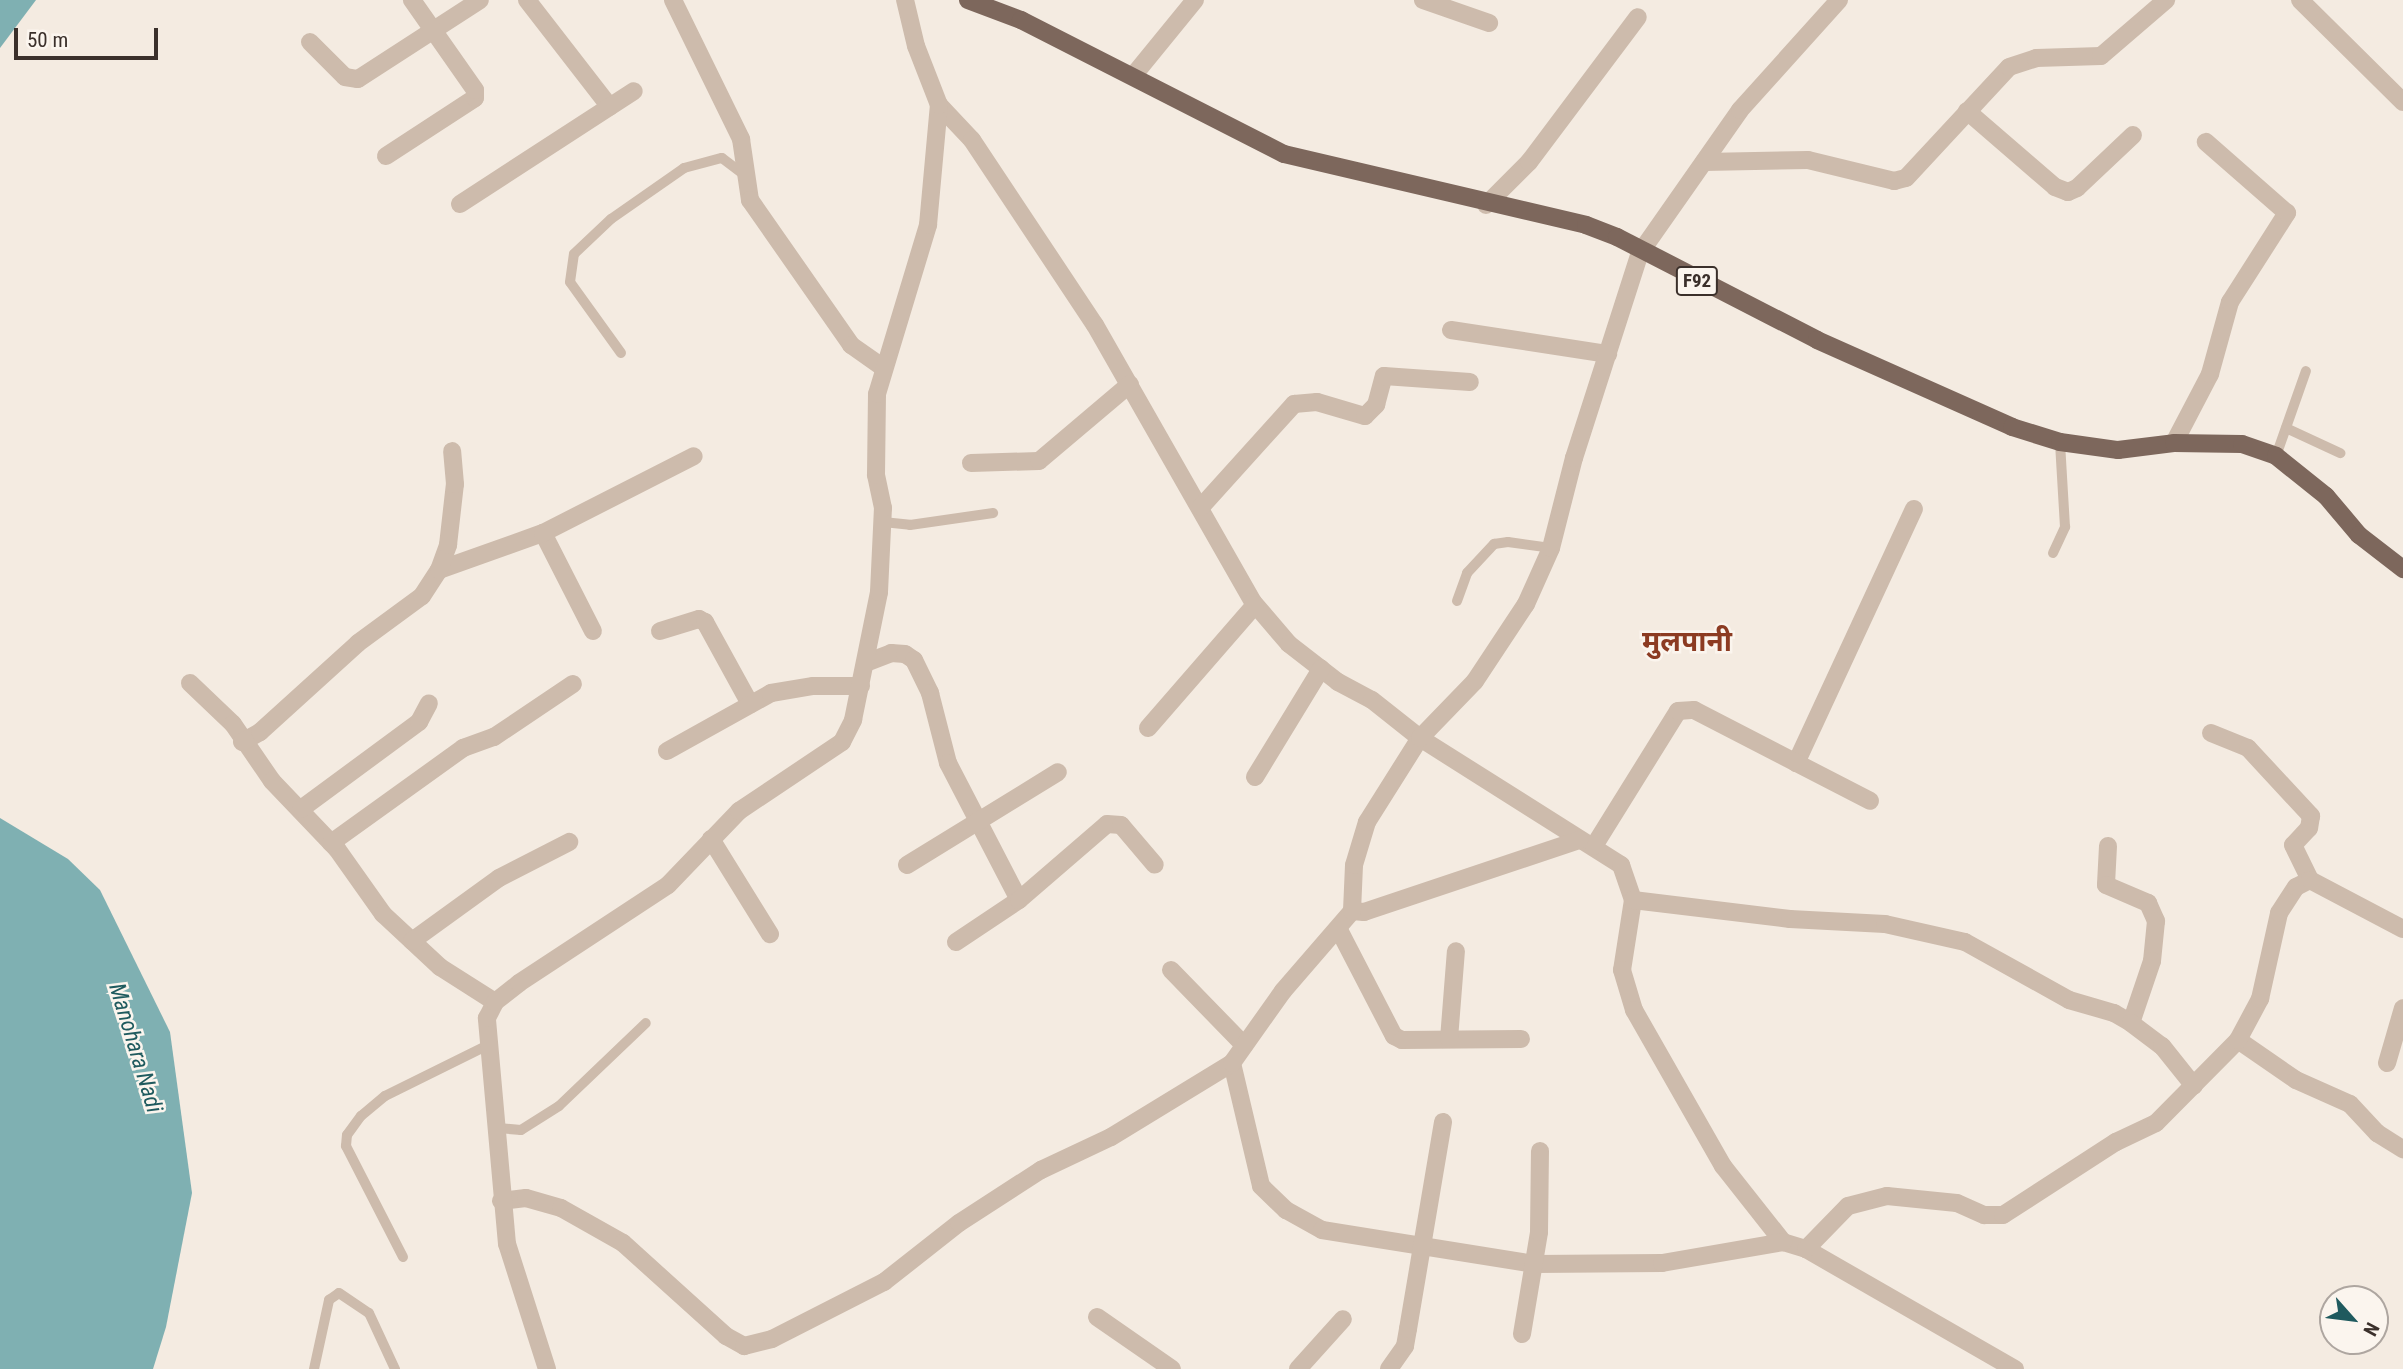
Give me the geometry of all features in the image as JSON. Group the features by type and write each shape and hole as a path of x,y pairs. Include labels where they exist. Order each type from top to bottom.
{"main road":[{"name":"F92","path":"968,0 1021,20 1284,154 1376,173 1486,205 1586,225 1817,340 2012,427 2060,442 2118,450 2174,443 2242,444 2276,456 2326,496 2359,535 2403,569"}],"street":[{"path":"386,156 475,98 475,90 412,0"},
{"path":"310,42 345,77 358,79 480,0"},
{"path":"527,0 610,107"},
{"path":"673,0 741,139 743,174 750,200 851,345 882,367"},
{"path":"905,0 916,46 939,105 972,140 1130,384 1255,605 1289,644 1321,669 1373,699 1420,738 1621,865 1633,900 1622,970 1634,1010 1723,1166 1783,1242"},
{"path":"1133,76 1195,0"},
{"path":"1423,0 1489,23"},
{"path":"501,1201 526,1198 561,1208 623,1243 726,1336 744,1346 772,1339 884,1282 959,1223 1041,1170 1111,1137 1232,1063 1283,991 1339,930 1352,911 1357,845 1367,822 1420,738 1475,681 1526,604 1551,548 1640,253 1783,57 1839,0"},
{"path":"1704,162 1808,160 1894,181 1906,178 2009,67 2036,58 2101,56 2166,0"},
{"path":"2300,0 2403,102"},
{"path":"1486,205 1528,162 1638,17"},
{"path":"460,204 634,91"},
{"path":"542,1368 508,1244 501,1201 498,1128 488,1045 488,1017 495,1002 639,908 668,885 739,811 842,742 868,662 883,522 876,475 877,394 882,367 928,225 939,105"},
{"path":"1967,111 2055,187 2068,192 2133,135"},
{"path":"2174,443 2210,374 2230,302 2287,213 2206,142"},
{"path":"1451,330 1608,354"},
{"path":"1201,507 1294,404 1317,402 1364,416 1376,405 1384,376 1470,382"},
{"path":"971,463 1040,461 1130,384"},
{"path":"242,742 422,596 439,570 453,519 452,450"},
{"path":"439,570 543,533 694,456"},
{"path":"1796,763 1836,668 1914,509"},
{"path":"543,533 593,631"},
{"path":"1148,728 1255,605"},
{"path":"660,631 699,619 711,626 750,704"},
{"path":"868,662 891,653 905,654 914,660 930,693 947,763 977,825 1020,900"},
{"path":"1255,777 1321,669"},
{"path":"190,683 233,724 242,742 331,843 383,914 440,967 495,1002"},
{"path":"331,843 464,748 494,737 573,684"},
{"path":"667,751 750,704 780,691 861,686"},
{"path":"301,809 419,722 429,703"},
{"path":"1352,911 1364,912 1587,843 1678,711 1694,710 1870,801"},
{"path":"2211,733 2248,748 2311,816 2309,828 2292,845 2310,880 2403,929"},
{"path":"907,865 977,825 1058,772"},
{"path":"956,942 1020,900 1108,824 1121,825 1155,865"},
{"path":"710,839 770,934"},
{"path":"412,941 499,878 569,842"},
{"path":"2108,846 2106,885 2148,903 2156,921 2152,961 2131,1023"},
{"path":"1806,1249 1849,1206 1887,1196 1956,1203 1984,1215 2003,1215 2116,1142 2156,1123 2238,1040 2260,999 2279,913 2296,887 2310,880"},
{"path":"1633,900 1776,918 1832,918 1930,933 1976,947 2069,1000 2115,1013 2131,1023 2162,1046 2194,1086"},
{"path":"1339,930 1394,1036 1402,1040 1521,1039"},
{"path":"1449,1039 1455,951"},
{"path":"1171,970 1244,1045"},
{"path":"2386,1063 2403,1008"},
{"path":"2238,1040 2295,1080 2350,1104 2377,1133 2403,1149"},
{"path":"1232,1063 1261,1186 1286,1210 1322,1230 1423,1250 1535,1264 1672,1262 1783,1242 1806,1249 2015,1369"},
{"path":"1389,1369 1405,1346 1443,1122"},
{"path":"1522,1334 1535,1264 1540,1151"},
{"path":"1097,1317 1172,1369"},
{"path":"1298,1369 1343,1319"}],"lane":[{"path":"621,353 570,282 574,254 611,219 684,168 722,158 743,174"},
{"path":"2276,456 2306,371"},
{"path":"2286,428 2340,453"},
{"path":"2053,553 2065,527 2060,442"},
{"path":"883,522 910,525 993,513"},
{"path":"1457,601 1467,573 1494,544 1508,542 1551,548"},
{"path":"498,1128 521,1130 559,1106 646,1023"},
{"path":"403,1257 346,1146 347,1135 361,1116 385,1096 488,1045"},
{"path":"314,1369 329,1300 339,1293 369,1313 395,1369"}],"water":[{"path":"0,0 36,0 0,48"},
{"name":"Manohara Nadi","path":"0,818 68,859 100,890 170,1032 192,1193 166,1327 153,1369 0,1369"}],"district":[{"name":"मुलपानी","path":"1687,642"}]}
